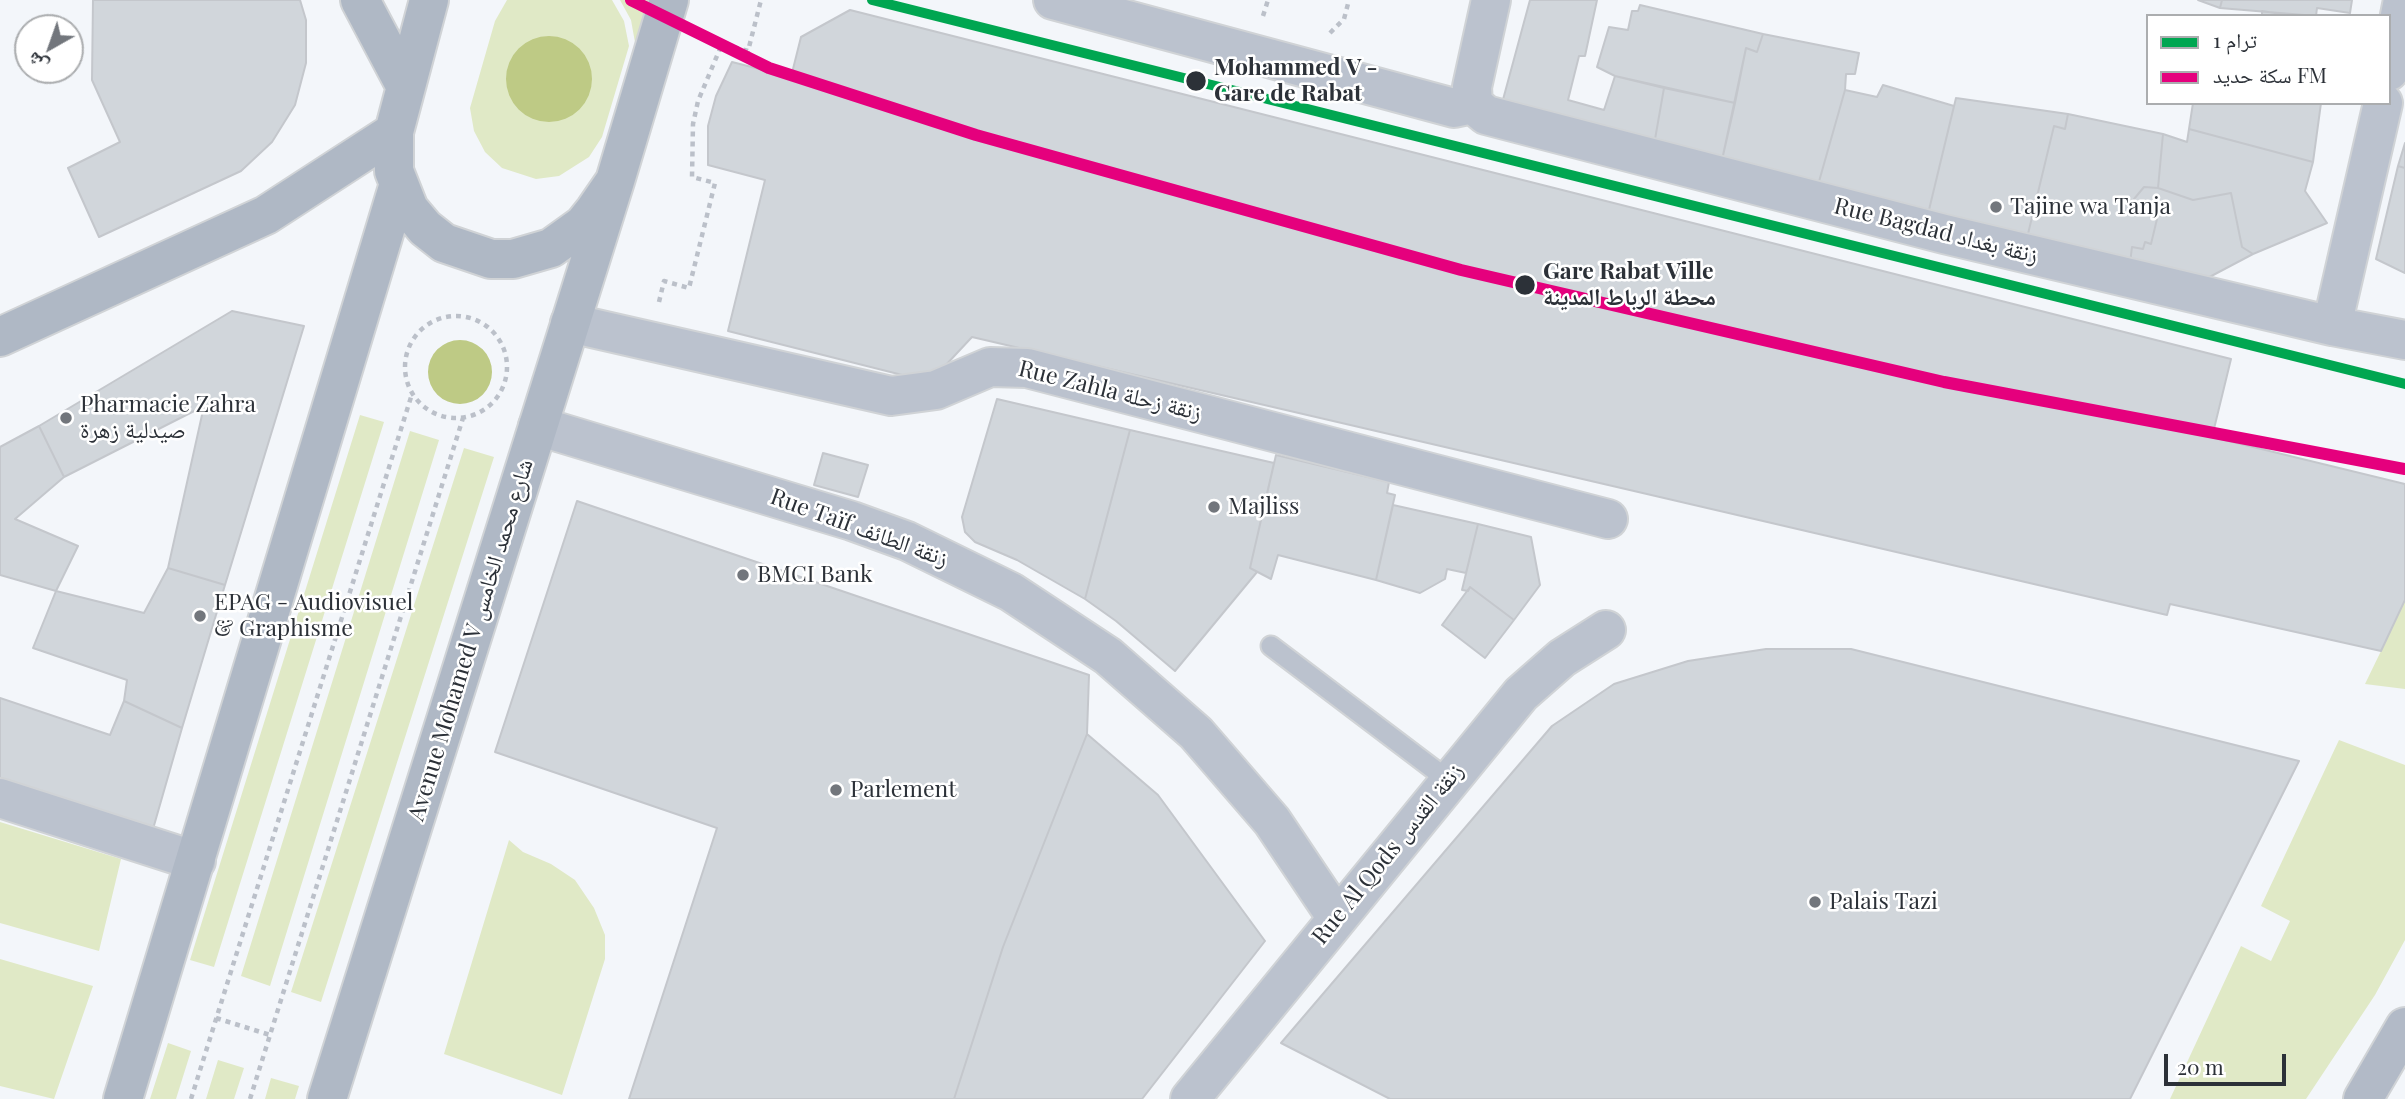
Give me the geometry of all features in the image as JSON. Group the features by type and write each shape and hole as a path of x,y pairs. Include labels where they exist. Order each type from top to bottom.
{"main road":[{"path":"359,0 406,87"},
{"path":"429,0 394,132 393,159 398,187 409,209 444,243 479,256 513,259 551,248 568,238 583,225 615,181"},
{"name":"Avenue Mohamed V شارع محمد الخامس","path":"327,1099 615,181 669,0"},
{"path":"0,337 266,215 394,132"},
{"path":"123,1099 398,187"},
{"path":"2363,1099 2405,1027"}],"street":[{"path":"1053,0 1454,108 1473,104 1472,88 1491,0"},
{"path":"2391,61 2403,0"},
{"name":"Rue Bagdad زنقة بغداد","path":"1473,104 1486,115 1890,220 2332,326 2405,340"},
{"path":"2332,326 2383,105"},
{"name":"Rue Zahla زنقة زحلة","path":"570,323 891,396 936,390 990,367 1027,369 1608,519"},
{"name":"Rue Taïf زنقة الطائف","path":"538,426 852,521 907,541 1011,592 1108,656 1196,733 1272,821 1337,918"},
{"name":"Rue Al Qods زنقة القدس","path":"1190,1099 1448,780 1521,694 1562,658 1606,630"},
{"path":"0,798 195,861"}],"lane":[{"path":"1271,646 1448,780"}],"path":[{"path":"656,313 664,281 689,288 715,183 692,177 693,124 698,101 722,44 748,51 761,0"},
{"path":"1262,20 1268,0"},
{"path":"448,316 464,316 479,321 502,343 508,374 504,388 488,409 463,418 439,416 429,411 412,394 407,383 405,359 410,344 419,331 433,321 448,316"},
{"path":"191,1099 412,394"},
{"path":"250,1099 463,418"},
{"path":"216,1018 270,1035"}],"shaded area":[{"path":"507,0 612,0 624,21 629,46 602,137 589,157 559,176 536,179 502,168 485,152 474,131 470,108 495,21"},
{"path":"620,0 649,0 636,48 631,20"},
{"path":"549,36 566,39 580,48 589,62 592,79 589,96 580,110 566,119 549,122 532,119 518,110 509,96 506,79 509,62 518,48 532,39"},
{"path":"460,340 478,346 486,354 492,372 486,390 478,398 460,404 442,398 434,390 428,372 434,354 442,346"},
{"path":"360,415 384,422 214,967 190,960"},
{"path":"410,431 439,440 270,986 241,976"},
{"path":"464,448 494,457 321,1002 291,992"},
{"path":"2405,600 2405,689 2365,684 2381,651"},
{"path":"2339,740 2405,765 2405,940 2375,995 2306,1099 2170,1099 2241,946 2271,961 2290,921 2261,906"},
{"path":"0,822 121,859 99,951 0,923"},
{"path":"509,840 523,852 551,864 575,880 594,908 605,935 605,959 562,1095 444,1054"},
{"path":"0,959 93,986 54,1099 0,1086"},
{"path":"168,1043 191,1051 176,1099 150,1099"},
{"path":"218,1060 244,1068 234,1099 206,1099"},
{"path":"271,1078 299,1086 295,1099 265,1099"}],"building":[{"path":"93,0 300,0 306,20 306,63 295,105 272,142 241,171 99,237 68,168 120,142 92,80"},
{"path":"1530,0 1597,0 1585,56 1579,56 1568,100 1604,110 1615,76 1664,88 1654,145 1501,107"},
{"path":"2198,0 2222,0 2220,8"},
{"path":"2222,0 2352,0 2350,13 2317,8 2316,14 2292,14 2220,8"},
{"path":"1640,5 1763,34 1757,52 1746,48 1735,103 1615,76 1597,67 1609,27 1628,30 1632,11 1638,11"},
{"name":"Gare Rabat Ville محطة الرباط المدينة","path":"850,10 2231,359 2212,437 2405,484 2405,600 2381,651 2170,604 2167,615 972,337 930,382 728,331 765,180 708,165 708,126 716,96 732,62 791,77 801,37"},
{"path":"1763,34 1859,53 1855,74 1846,74 1845,90 1818,185 1722,160 1746,48 1757,52"},
{"path":"1883,85 1954,106 1928,214 1818,185 1845,90 1877,97"},
{"path":"1664,88 1735,103 1722,160 1654,145"},
{"path":"1956,98 2068,114 2065,129 2054,126 2027,238 1928,214"},
{"path":"2193,105 2321,105 2313,162 2189,129"},
{"path":"2068,114 2163,134 2158,188 2144,187 2134,199 2133,210 2157,219 2151,244 2145,242 2143,249 2132,247 2130,263 2027,238 2054,126 2065,129"},
{"path":"2189,129 2313,162 2305,191 2327,223 2253,254 2242,247 2231,193 2193,200 2158,188 2163,134 2187,142"},
{"path":"2405,143 2405,168 2398,166"},
{"path":"2398,166 2405,168 2405,273 2376,259"},
{"path":"2144,187 2158,188 2193,200 2231,193 2242,247 2253,254 2200,282 2130,263 2132,247 2143,249 2145,242 2151,244 2157,219 2133,210 2134,199"},
{"path":"232,311 304,326 225,585 168,568 204,406 64,477 39,426"},
{"path":"997,399 1130,430 1085,599 1017,560 975,542 965,532 962,517"},
{"path":"39,426 64,477 15,519 78,546 56,591 0,575 0,447"},
{"path":"1130,430 1274,463 1250,568 1257,572 1175,671 1116,621 1085,599"},
{"path":"823,453 868,465 858,497 814,485"},
{"path":"1276,455 1389,482 1387,493 1395,495 1376,580 1278,555 1271,579 1250,568"},
{"name":"Parlement","path":"577,501 1089,675 1087,734 1003,947 954,1099 629,1099 717,828 495,752"},
{"path":"1393,505 1478,524 1466,573 1447,569 1445,579 1420,593 1376,580"},
{"path":"1478,524 1531,537 1540,585 1514,620 1470,587 1468,591 1462,590"},
{"path":"168,568 225,585 182,728 124,701 127,680 33,648 56,591 144,613"},
{"path":"1470,587 1514,620 1485,658 1442,625"},
{"name":"Palais Tazi","path":"1766,649 1851,649 2299,761 2130,1099 1390,1099 1281,1043 1552,726 1614,684 1688,661"},
{"path":"0,698 110,735 124,701 182,728 153,829 0,782"},
{"path":"1087,734 1158,795 1265,941 1142,1099 954,1099 1003,947"}],"tram line":[{"name":"1","path":"872,0 2405,384"}],"rail line":[{"name":"FM","path":"631,0 769,68 976,135 1461,270 1944,382 2405,469"}],"place":[{"name":"Mohammed V - Gare de Rabat","path":"1196,81"},
{"name":"Tajine wa Tanja","path":"1996,207"},
{"name":"Gare Rabat Ville محطة الرباط المدينة","path":"1525,285"},
{"name":"Pharmacie Zahra صيدلية زهرة","path":"66,418"},
{"name":"Majliss","path":"1214,507"},
{"name":"BMCI Bank","path":"743,575"},
{"name":"EPAG - Audiovisuel & Graphisme","path":"200,616"},
{"name":"Parlement","path":"836,790"},
{"name":"Palais Tazi","path":"1815,902"}]}
